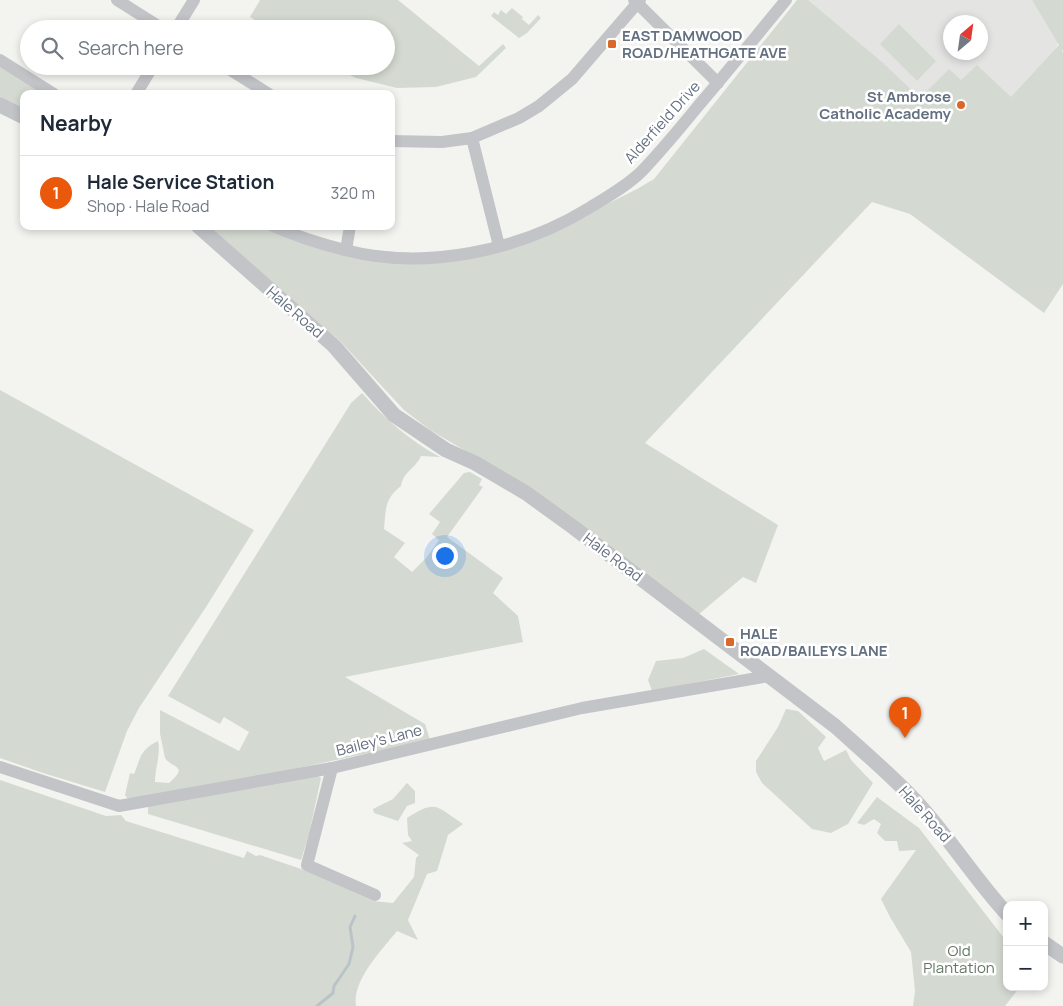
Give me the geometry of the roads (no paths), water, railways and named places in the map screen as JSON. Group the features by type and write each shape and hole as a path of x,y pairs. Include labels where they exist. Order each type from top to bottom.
{"street":[{"path":"117,0 149,20"},
{"path":"182,20 194,0"},
{"name":"Alderfield Drive","path":"285,230 346,250 389,257 410,258 456,255 499,246 530,237 566,221 619,189 641,172 718,83 786,0"},
{"path":"395,141 442,142 472,138 519,118 557,92 586,65 637,1 718,83"},
{"path":"0,60 20,73"},
{"path":"24,75 48,90"},
{"path":"138,90 148,75"},
{"path":"238,75 263,90"},
{"path":"0,105 20,115"},
{"path":"472,138 499,246"},
{"name":"Hale Road","path":"203,230 334,346 394,415 446,450 475,463 526,493 835,726 864,751 920,806 954,847 982,887 1003,910"},
{"path":"346,250 349,230"},
{"name":"Bailey's Lane","path":"0,768 119,806 332,768 582,708 768,676"},
{"path":"332,768 306,865 375,895"},
{"path":"1048,946 1063,956"}],"waterway":[{"path":"317,1006 333,993 334,986 349,964 353,947 350,927 355,916"}],"place":[{"name":"EAST DAMWOOD ROAD/HEATHGATE AVE","path":"612,44"},
{"name":"St Ambrose Catholic Academy","path":"961,105"},
{"name":"HALE ROAD/BAILEYS LANE","path":"730,642"},
{"name":"Hale Service Station","path":"905,738"}],"park label":[{"name":"Old Plantation","path":"959,958"}]}
